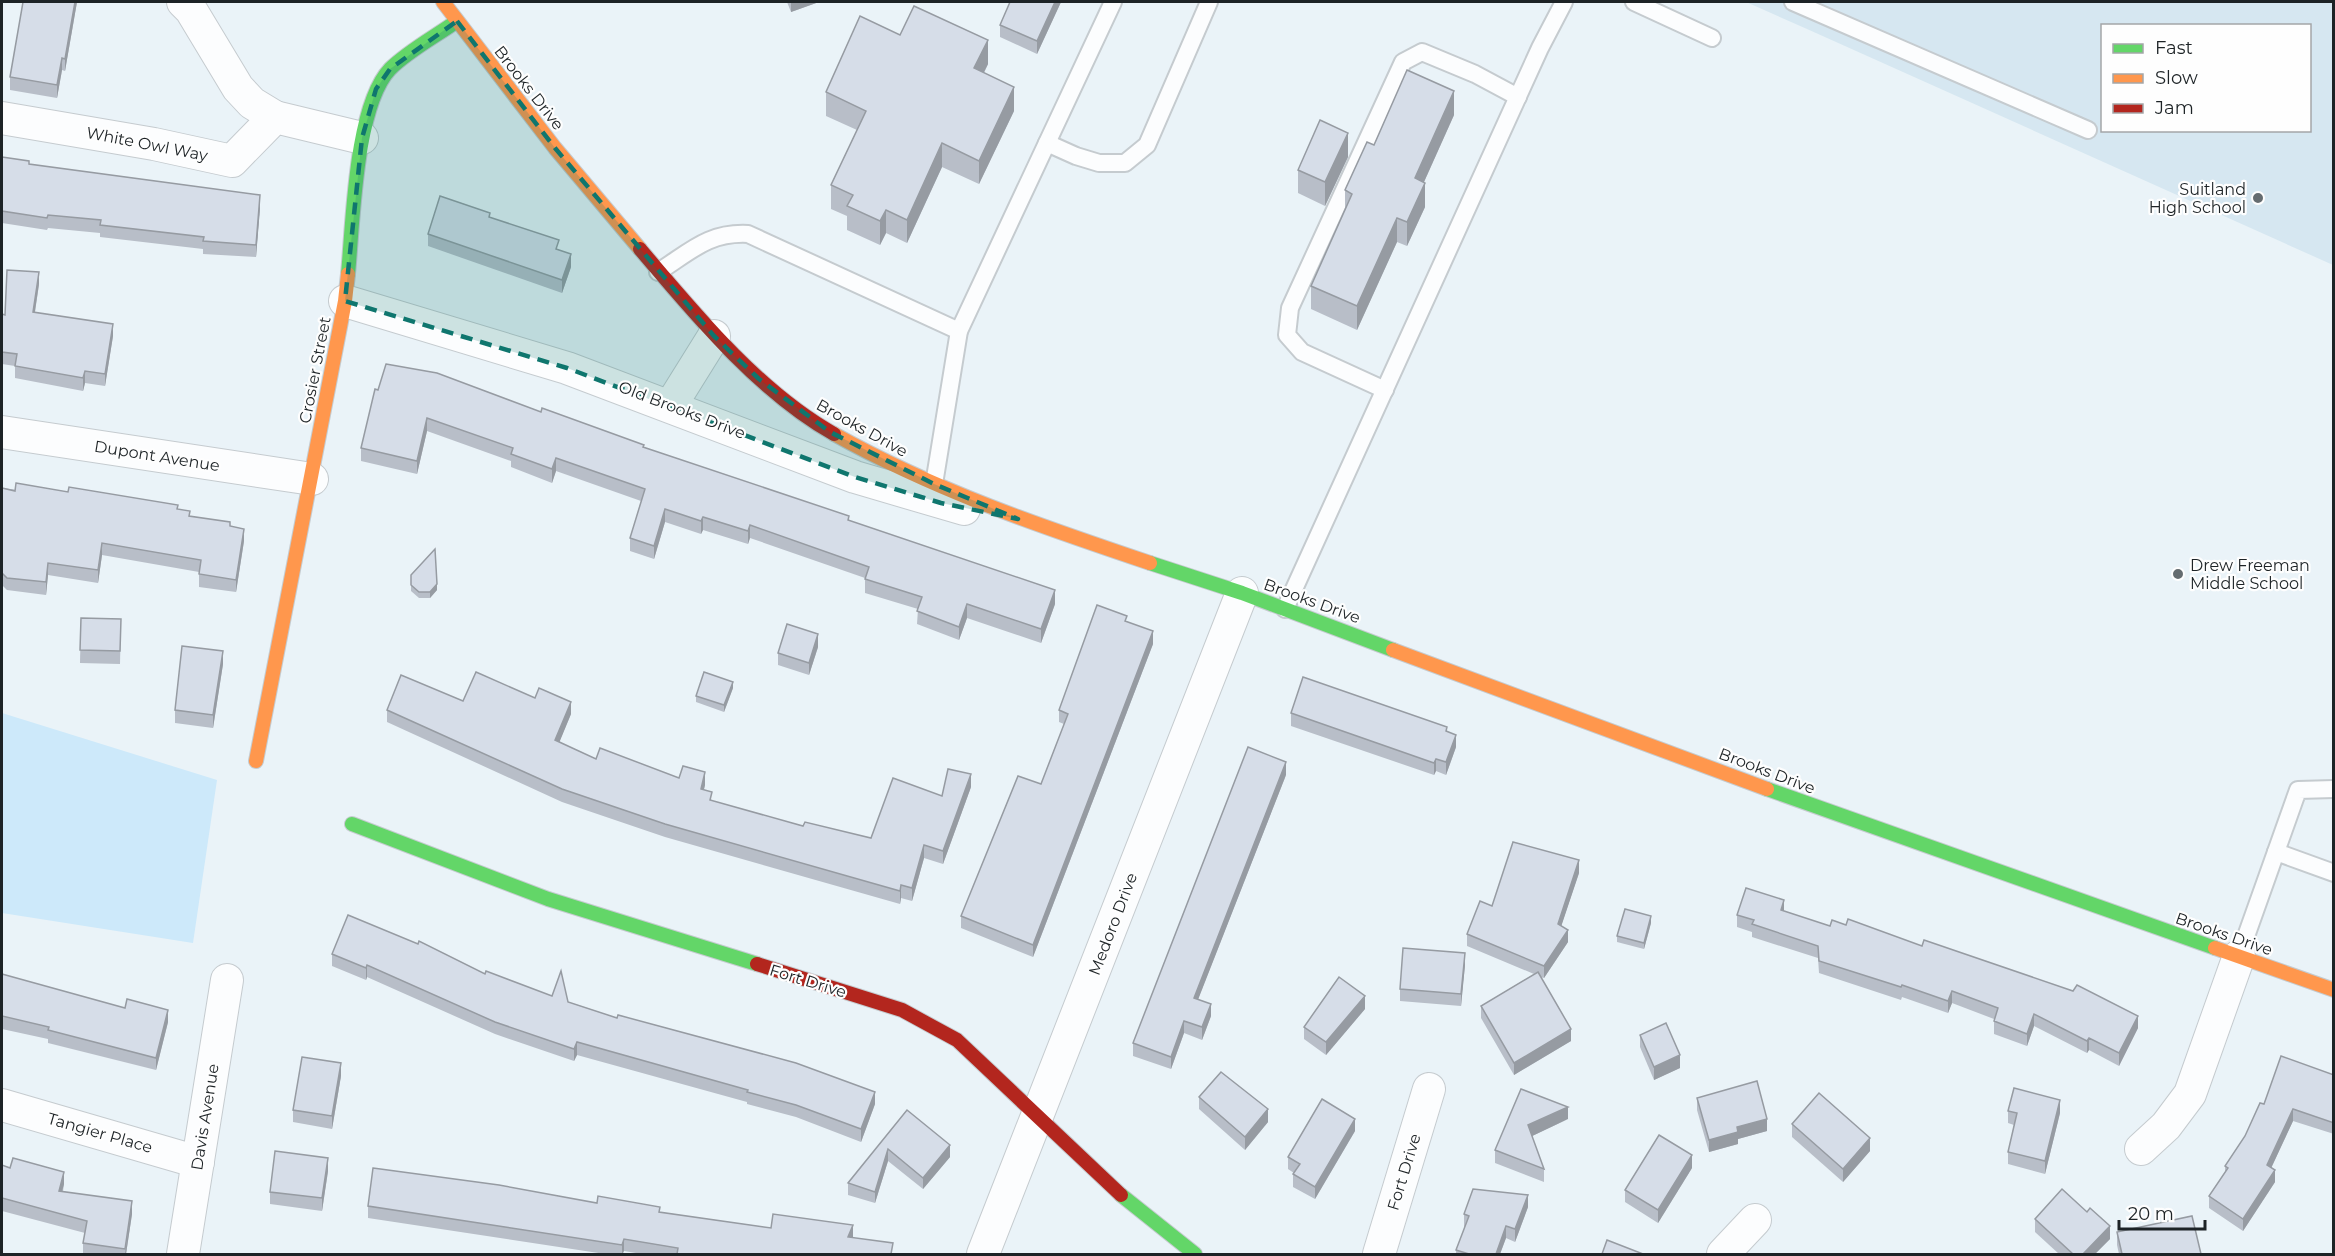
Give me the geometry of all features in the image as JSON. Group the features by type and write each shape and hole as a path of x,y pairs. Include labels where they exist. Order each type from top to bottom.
{"street":[{"path":"183,2 191,10 237,88 252,103 275,117 362,138"},
{"name":"Brooks Drive","path":"443,2 555,148 714,336 759,379 830,432 934,484 1018,519 1242,593 1821,809 2334,990"},
{"name":"Crosier Street","path":"256,761 345,301 362,138 376,89 390,69 457,21"},
{"name":"White Owl Way","path":"2,118 154,144 232,161 275,117"},
{"name":"Old Brooks Drive","path":"345,301 567,368 671,405 855,477 941,503 1018,519"},
{"path":"671,405 714,336"},
{"name":"Dupont Avenue","path":"2,432 312,479"},
{"name":"Medoro Drive","path":"983,1254 1242,593"},
{"name":"Fort Drive","path":"352,824 548,899 902,1010 957,1040 1038,1114 1124,1198 1195,1254"},
{"path":"2141,1149 2166,1126 2190,1094 2239,956"},
{"name":"Davis Avenue","path":"183,1254 227,980"},
{"name":"Fort Drive","path":"1379,1254 1429,1089"},
{"name":"Tangier Place","path":"2,1105 198,1161"},
{"path":"1722,1254 1755,1220"}],"lane":[{"path":"934,484 959,331 1113,2"},
{"path":"1047,143 1076,156 1100,163 1125,163 1147,145 1209,2"},
{"path":"1285,609 1518,97 1564,2"},
{"path":"1634,2 1712,38"},
{"path":"1793,2 2088,130"},
{"path":"1385,390 1302,352 1287,335 1290,308 1402,62 1422,52 1475,74 1518,97"},
{"path":"658,272 712,238 726,233 748,234 959,331"},
{"path":"2239,956 2298,790 2334,789"},
{"path":"2276,852 2334,873"}],"highlighted area":[{"path":"457,21 555,148 714,336 759,379 830,432 934,484 1018,519 941,503 855,477 567,368 345,301 362,138 376,89 390,69"}],"shaded area":[{"name":"Suitland High School","path":"1746,2 2333,2 2333,265"},
{"path":"2,713 217,780 193,943 2,913"}],"building":[{"path":"23,2 75,2 65,59 62,58 57,85 10,77"},
{"path":"1010,2 1055,2 1037,41 1000,25"},
{"path":"914,6 988,40 974,68 1014,87 979,161 942,143 907,220 886,210 880,221 847,206 853,195 831,185 866,111 826,92 860,16 900,35"},
{"path":"1407,70 1454,91 1415,178 1425,183 1407,222 1397,218 1357,306 1311,286 1352,194 1345,190 1367,142 1374,145"},
{"path":"1320,120 1348,133 1325,182 1298,170"},
{"path":"2,157 29,161 29,164 260,195 256,245 203,241 204,237 100,225 101,220 48,215 47,218 2,211"},
{"path":"440,196 490,213 489,217 559,240 556,249 571,254 562,280 428,234"},
{"path":"7,270 39,272 33,312 113,324 105,374 85,371 83,378 15,366 17,354 2,352 2,314 5,315"},
{"path":"386,364 437,373 541,412 542,408 644,445 643,447 849,516 848,520 1055,590 1041,629 967,604 959,627 917,611 922,597 865,579 869,567 750,525 748,531 703,517 701,521 665,509 654,546 630,538 645,489 556,458 552,469 511,454 513,448 427,418 417,461 361,448 375,389 378,390"},
{"path":"16,483 68,492 69,487 178,505 177,509 190,511 189,516 230,522 230,526 244,529 236,580 199,574 201,560 102,543 98,570 48,563 46,582 7,578 2,573 2,488 15,491"},
{"path":"435,549 437,584 430,592 419,592 411,585 411,575"},
{"path":"1097,605 1127,616 1125,621 1153,631 1033,945 961,916 1018,776 1041,784 1068,714 1059,710"},
{"path":"81,618 121,619 120,651 80,650"},
{"path":"787,624 818,634 809,663 778,653"},
{"path":"182,646 223,651 213,715 175,710"},
{"path":"476,672 535,698 539,688 571,702 555,740 596,759 600,748 679,778 683,766 705,772 701,789 712,792 710,800 803,826 805,822 871,838 893,778 942,796 948,769 971,774 943,851 924,845 912,888 901,885 900,891 665,824 562,789 387,710 401,675 463,701"},
{"path":"704,672 733,682 724,705 696,696"},
{"path":"1303,677 1447,727 1446,731 1456,735 1446,762 1436,759 1434,763 1291,713"},
{"path":"1248,747 1286,762 1194,998 1211,1004 1202,1027 1184,1021 1171,1057 1133,1043"},
{"path":"1513,842 1579,860 1558,924 1568,930 1544,966 1467,934 1480,901 1492,906"},
{"path":"1746,888 1784,900 1781,910 1830,926 1832,920 1846,925 1848,919 1922,946 1924,940 2073,991 2077,985 2138,1016 2119,1053 2089,1038 2087,1041 2034,1014 2027,1034 1994,1021 1998,1008 1952,991 1948,1001 1819,961 1818,946 1752,924 1754,920 1737,915"},
{"path":"1625,909 1651,916 1644,943 1617,936"},
{"path":"348,915 418,944 419,941 485,974 486,971 552,996 561,971 568,1002 617,1018 618,1015 796,1063 875,1092 861,1129 796,1105 747,1092 748,1090 577,1042 574,1049 495,1022 367,965 366,968 332,954"},
{"path":"1403,948 1465,953 1461,994 1400,989"},
{"path":"1538,972 1571,1029 1514,1063 1481,1006"},
{"path":"2,974 125,1008 127,999 168,1010 156,1058 2,1016"},
{"path":"1339,977 1365,996 1326,1042 1304,1027"},
{"path":"1666,1023 1680,1055 1654,1067 1640,1035"},
{"path":"2281,1056 2334,1075 2334,1123 2293,1109 2267,1165 2275,1170 2243,1219 2209,1196 2228,1168 2225,1166 2245,1136 2260,1103 2264,1104"},
{"path":"302,1057 341,1063 332,1116 293,1110"},
{"path":"1221,1072 1268,1109 1245,1137 1199,1097"},
{"path":"1757,1081 1767,1119 1737,1127 1738,1132 1709,1140 1697,1098"},
{"path":"2014,1088 2060,1100 2045,1161 2008,1152 2017,1113 2008,1111"},
{"path":"1521,1089 1568,1107 1528,1125 1544,1169 1495,1150"},
{"path":"1819,1093 1870,1138 1843,1169 1792,1124"},
{"path":"1322,1099 1355,1119 1315,1187 1293,1174 1300,1164 1288,1157"},
{"path":"907,1110 950,1145 923,1178 888,1149 875,1192 848,1183"},
{"path":"1659,1135 1692,1155 1658,1210 1625,1190"},
{"path":"275,1151 328,1158 322,1198 270,1192"},
{"path":"13,1158 64,1172 59,1191 132,1201 125,1249 83,1243 87,1221 2,1198 2,1165 10,1168"},
{"path":"373,1168 499,1185 597,1203 598,1196 660,1207 659,1212 771,1228 773,1214 853,1225 848,1237 893,1243 891,1254 677,1254 678,1248 624,1239 622,1245 368,1206"},
{"path":"1473,1189 1528,1195 1515,1229 1506,1226 1496,1254 1469,1254 1456,1250 1469,1216 1464,1214"},
{"path":"2062,1189 2087,1212 2090,1208 2110,1226 2083,1254 2073,1254 2035,1219"},
{"path":"2192,1216 2201,1254 2122,1254 2117,1232"},
{"path":"1607,1240 1643,1254 1602,1254"}],"traffic: fast":[{"path":"348,274 358,166 369,109 378,86 397,62 457,21"},
{"path":"1150,563 1242,593 1393,650"},
{"path":"1767,789 2215,948"},
{"path":"352,824 548,899 757,964"},
{"path":"1121,1195 1195,1254"}],"traffic: slow":[{"path":"443,2 555,148 640,249"},
{"path":"256,761 345,301 348,274"},
{"path":"834,434 911,473 989,506 1150,563"},
{"path":"1393,650 1767,789"},
{"path":"2215,948 2334,990"}],"traffic: jam":[{"path":"640,249 706,325 754,374 806,417 834,434"},
{"path":"757,964 902,1010 957,1040 1121,1195"}],"place":[{"name":"Suitland High School","path":"2258,198"},
{"name":"Drew Freeman Middle School","path":"2178,574"}]}
